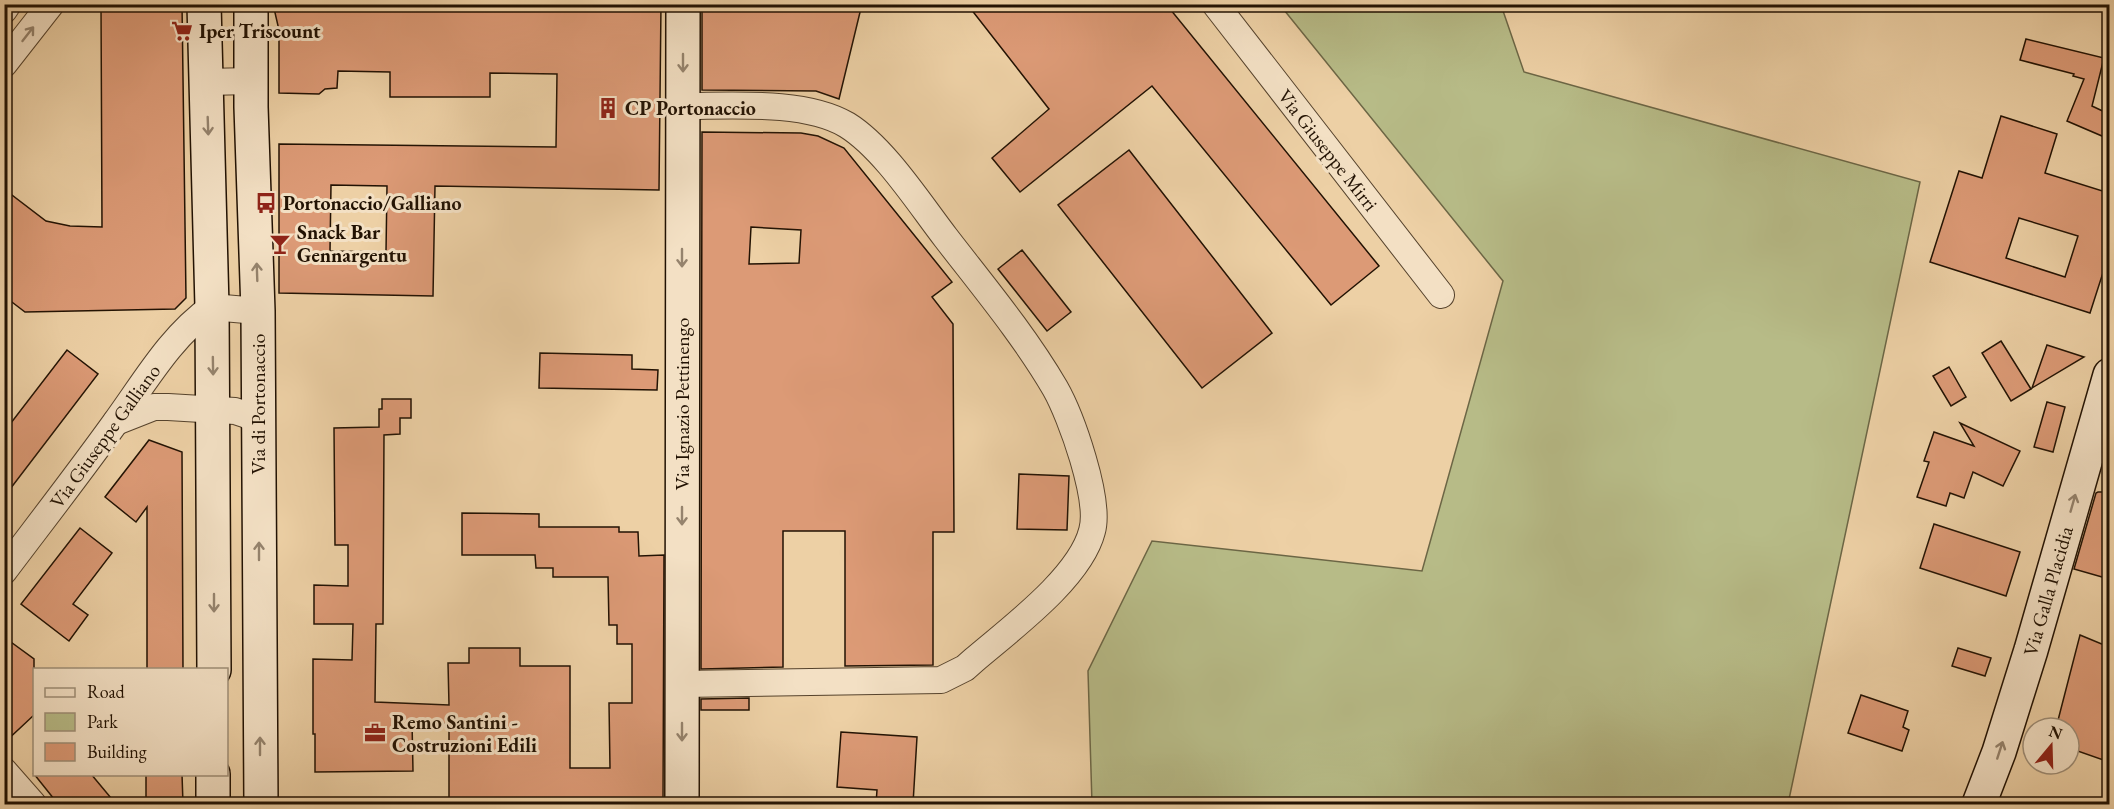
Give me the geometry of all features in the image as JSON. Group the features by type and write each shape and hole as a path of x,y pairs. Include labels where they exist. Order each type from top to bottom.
{"main road":[{"path":"204,4 212,307 214,668"},
{"name":"Via di Portonaccio","path":"251,4 258,311 261,804"},
{"name":"Via Ignazio Pettinengo","path":"682,804 683,4"},
{"name":"Via Galla Placidia","path":"1979,804 1999,752 2034,640 2109,375"},
{"path":"213,776 213,804"}],"street":[{"path":"4,10 8,4"},
{"path":"4,64 51,4"},
{"name":"Via Giuseppe Mirri","path":"1215,4 1441,295"},
{"path":"206,82 251,81"},
{"path":"682,106 759,107 816,111 847,125 872,145 990,296 1055,388 1074,434 1095,514 1088,543 1068,574 1034,608 965,668 941,680 682,684"},
{"path":"212,307 258,311"},
{"name":"Via Giuseppe Galliano","path":"4,571 116,422 144,380 192,322 212,307"},
{"path":"116,422 154,407 213,409 247,415 258,422"},
{"path":"4,771 33,804"}],"green space":[{"path":"1280,5 1501,5 1524,72 1920,182 1788,804 1092,804 1088,671 1152,541 1422,571 1503,281"}],"building":[{"path":"101,4 182,4 186,298 175,309 25,312 4,296 4,189 46,221 70,226 102,227"},
{"name":"CP Portonaccio","path":"273,4 661,4 659,190 435,186 433,296 279,293 279,144 556,147 557,74 490,73 490,97 390,97 390,72 338,71 337,88 325,89 319,94 279,93 279,30","holes":["331,185 387,186 386,252 330,251"]},
{"path":"702,4 862,4 839,99 816,91 702,90"},
{"path":"967,4 1166,4 1379,266 1331,305 1152,86 1020,192 992,158 1049,109"},
{"path":"2026,39 2104,58 2092,106 2109,114 2109,139 2067,121 2084,79 2073,76 2074,74 2020,60"},
{"path":"2001,116 2057,134 2045,173 2109,193 2109,254 2090,313 1930,262 1959,171 1982,178","holes":["2019,218 2078,236 2065,277 2006,258"]},
{"path":"702,132 801,133 818,136 844,148 952,282 932,297 953,324 954,532 933,532 933,665 845,666 845,531 783,531 783,667 701,669","holes":["751,227 801,230 799,263 749,264"]},
{"path":"1129,150 1272,333 1202,388 1058,205"},
{"path":"1022,250 1071,312 1047,331 998,269"},
{"path":"2001,341 2031,389 2011,401 1982,353"},
{"path":"2047,345 2084,357 2032,388"},
{"path":"67,350 98,374 4,497 4,432"},
{"path":"540,353 632,355 632,369 658,370 657,390 539,388"},
{"path":"1949,367 1966,397 1951,406 1933,376"},
{"path":"382,399 411,399 411,418 400,418 400,434 384,435 383,624 376,624 375,702 449,705 448,663 469,663 469,648 520,648 520,666 570,666 570,768 610,768 609,703 632,703 632,644 617,644 617,625 609,625 608,577 553,577 553,568 536,568 535,555 462,555 462,513 539,514 539,527 619,527 619,532 638,532 639,556 664,555 663,804 449,804 449,724 412,721 413,771 315,772 313,659 352,660 353,624 314,624 314,585 348,586 348,545 335,545 334,428 379,427 379,409 382,409"},
{"path":"2047,402 2065,407 2053,452 2034,447"},
{"path":"1960,423 2020,451 2003,486 1973,472 1964,498 1950,493 1946,506 1917,497 1929,462 1924,461 1934,432 1974,446"},
{"path":"149,440 182,452 183,668 147,668 147,507 136,522 105,497"},
{"path":"1019,474 1069,476 1067,530 1017,529"},
{"path":"2098,492 2109,492 2109,579 2074,569"},
{"path":"1934,524 2020,552 2006,596 1920,568"},
{"path":"80,528 112,553 73,604 88,615 69,641 21,604"},
{"path":"2080,635 2109,647 2109,762 2081,752 2081,716 2059,716"},
{"path":"4,637 34,659 34,668 33,716 4,743"},
{"path":"1958,648 1991,658 1985,676 1952,666"},
{"path":"1861,695 1908,711 1903,727 1909,730 1902,751 1848,733"},
{"path":"749,698 749,710 701,710 701,699"},
{"path":"841,732 917,737 913,804 876,804 877,790 837,787"},
{"path":"36,776 93,776 116,804 58,804"},
{"path":"146,776 182,776 183,804 146,804"}],"place":[{"name":"Iper Triscount","path":"182,31"},
{"name":"CP Portonaccio","path":"608,108"},
{"name":"Portonaccio/Galliano","path":"266,203"},
{"name":"Snack Bar Gennargentu","path":"280,244"},
{"name":"Remo Santini - Costruzioni Edili","path":"375,733"}]}
